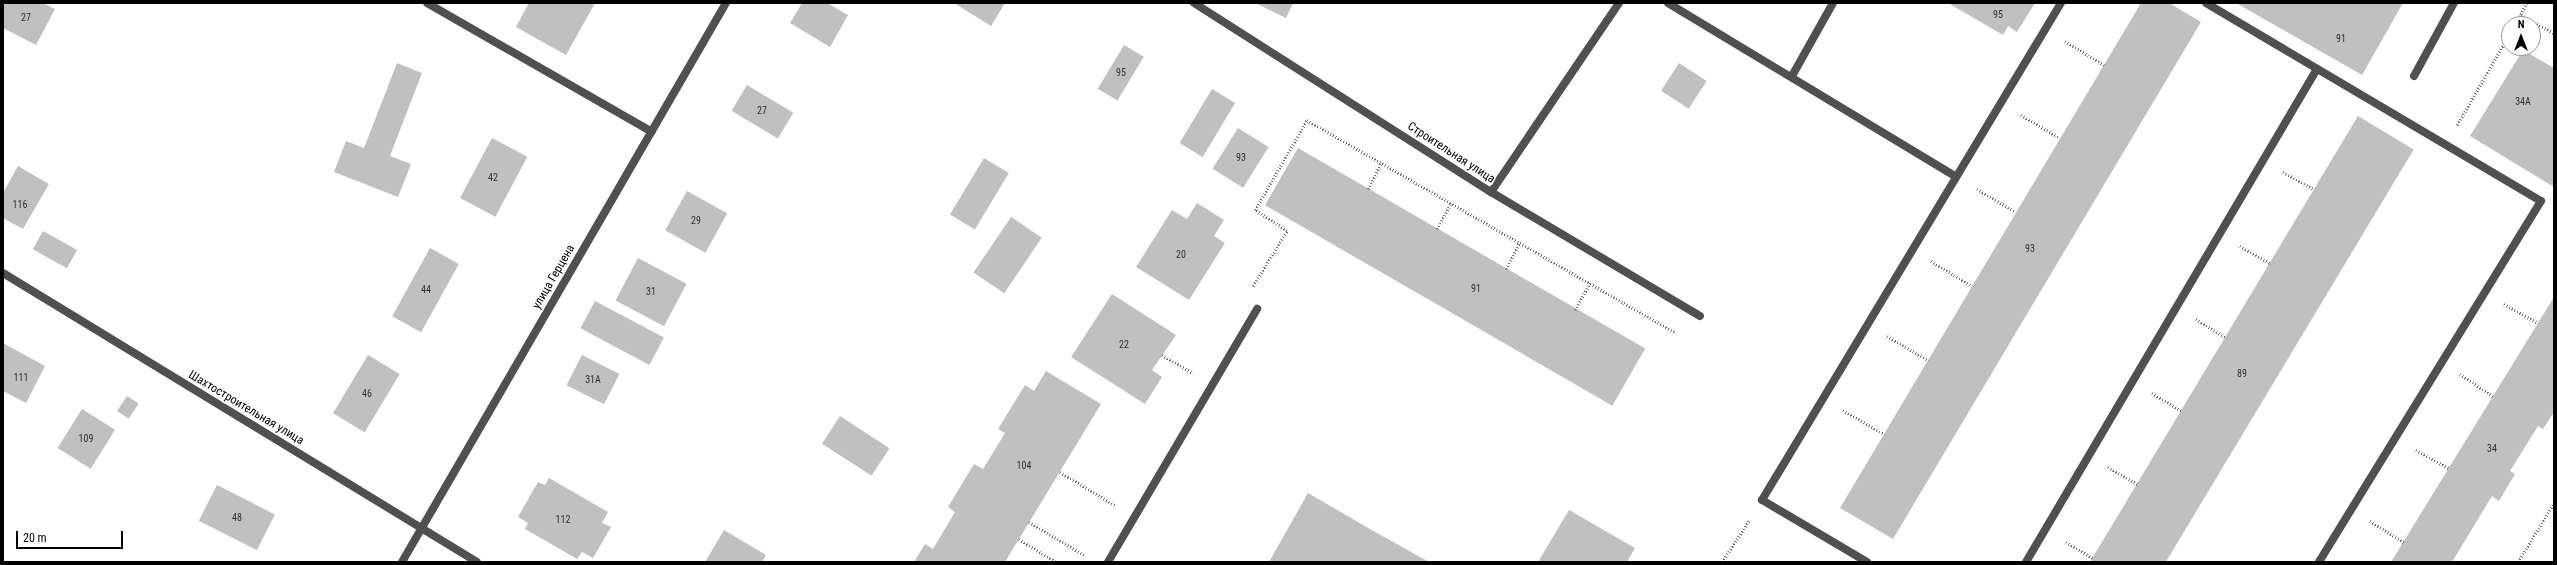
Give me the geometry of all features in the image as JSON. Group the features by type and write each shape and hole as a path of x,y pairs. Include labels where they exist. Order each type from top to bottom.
{"street":[{"path":"426,3 652,132"},
{"name":"улица Герцена","path":"402,562 422,530 726,3"},
{"name":"Строительная улица","path":"1194,3 1491,192 1700,316"},
{"path":"1491,192 1619,3"},
{"path":"1668,3 1792,76 1955,176"},
{"path":"1792,76 1833,3"},
{"path":"1867,562 1762,500 1955,176 2061,3"},
{"path":"2206,3 2541,201 2319,562"},
{"path":"2414,76 2454,3"},
{"path":"2026,562 2317,69"},
{"name":"Шахтостроительная улица","path":"3,273 422,530 477,562"},
{"path":"1108,562 1257,309"}],"path":[{"path":"2528,3 2521,14 2554,33"},
{"path":"2045,29 2104,64"},
{"path":"2446,145 2501,49"},
{"path":"2001,102 2060,138"},
{"path":"1287,231 1255,210 1307,120 1676,333"},
{"path":"2262,161 2314,189"},
{"path":"1368,189 1381,163"},
{"path":"1955,176 2016,212"},
{"path":"1437,229 1451,202"},
{"path":"2219,234 2270,264"},
{"path":"1506,269 1519,243"},
{"path":"1912,250 1972,286"},
{"path":"1575,310 1590,283"},
{"path":"2484,294 2538,323"},
{"path":"2176,307 2226,338"},
{"path":"1867,324 1928,360"},
{"path":"1162,355 1198,376"},
{"path":"2442,363 2494,396"},
{"path":"2132,382 2182,411"},
{"path":"1823,398 1884,434"},
{"path":"2395,439 2448,468"},
{"path":"2089,455 2138,485"},
{"path":"1060,472 1118,506"},
{"path":"1722,562 1762,500"},
{"path":"2518,562 2554,503"},
{"path":"2352,510 2404,542"},
{"path":"1029,522 1088,557"},
{"path":"2045,529 2094,559"},
{"path":"1019,539 1056,562"}],"building":[{"path":"4,3 43,3 55,9 36,45 3,28"},
{"path":"529,3 595,3 566,55 516,27"},
{"path":"802,3 827,3 848,15 830,47 790,23"},
{"path":"954,3 1005,3 991,26"},
{"path":"1255,3 1293,3 1286,18"},
{"path":"1948,3 2035,3 2017,32 2008,26 2003,35"},
{"path":"2141,3 2169,3 2201,22 1893,539 1840,508"},
{"path":"2236,3 2403,3 2362,75"},
{"path":"1124,45 1144,57 1117,101 1098,89"},
{"path":"2519,56 2533,56 2554,68 2554,187 2470,136"},
{"path":"397,63 422,73 390,156 411,164 398,197 334,172 346,141 364,148"},
{"path":"1679,63 1707,81 1689,109 1661,91"},
{"path":"747,85 793,113 778,139 732,111"},
{"path":"1212,89 1235,103 1203,157 1180,143"},
{"path":"2358,116 2414,149 2166,562 2091,561"},
{"path":"1238,128 1269,147 1243,188 1213,169"},
{"path":"492,138 527,157 495,217 460,198"},
{"path":"1298,148 1645,348 1612,406 1265,205"},
{"path":"984,158 1009,173 975,230 950,215"},
{"path":"18,166 49,184 23,229 3,218 3,193"},
{"path":"687,191 727,213 705,253 665,230"},
{"path":"1197,203 1224,220 1214,236 1225,243 1189,300 1136,267 1172,210 1187,219"},
{"path":"1011,217 1042,238 1004,293 974,273"},
{"path":"43,231 77,250 67,268 33,249"},
{"path":"430,248 459,264 421,332 392,316"},
{"path":"638,258 687,284 664,326 615,300"},
{"path":"1112,294 1176,335 1152,370 1162,377 1145,404 1071,357"},
{"path":"2554,297 2554,412 2543,429 2538,426 2510,471 2515,474 2499,501 2492,496 2452,562 2391,562"},
{"path":"595,301 664,338 649,365 580,328"},
{"path":"3,343 45,366 26,403 3,391"},
{"path":"368,355 400,374 365,432 333,413"},
{"path":"582,355 619,374 604,404 567,385"},
{"path":"1046,371 1101,404 1005,562 914,562 925,544 933,549 955,512 948,507 974,464 983,469 1005,433 998,429 1025,385 1034,391"},
{"path":"127,396 139,404 129,419 117,411"},
{"path":"82,409 115,430 91,469 58,448"},
{"path":"840,416 889,448 872,476 822,444"},
{"path":"549,478 608,512 602,523 611,527 593,558 582,552 577,559 525,529 528,523 518,517 538,482 545,485"},
{"path":"217,485 275,515 257,550 199,521"},
{"path":"1308,493 1370,529 1429,562 1269,562"},
{"path":"1569,510 1635,548 1627,562 1538,562"},
{"path":"724,530 766,555 762,562 705,562"}]}
